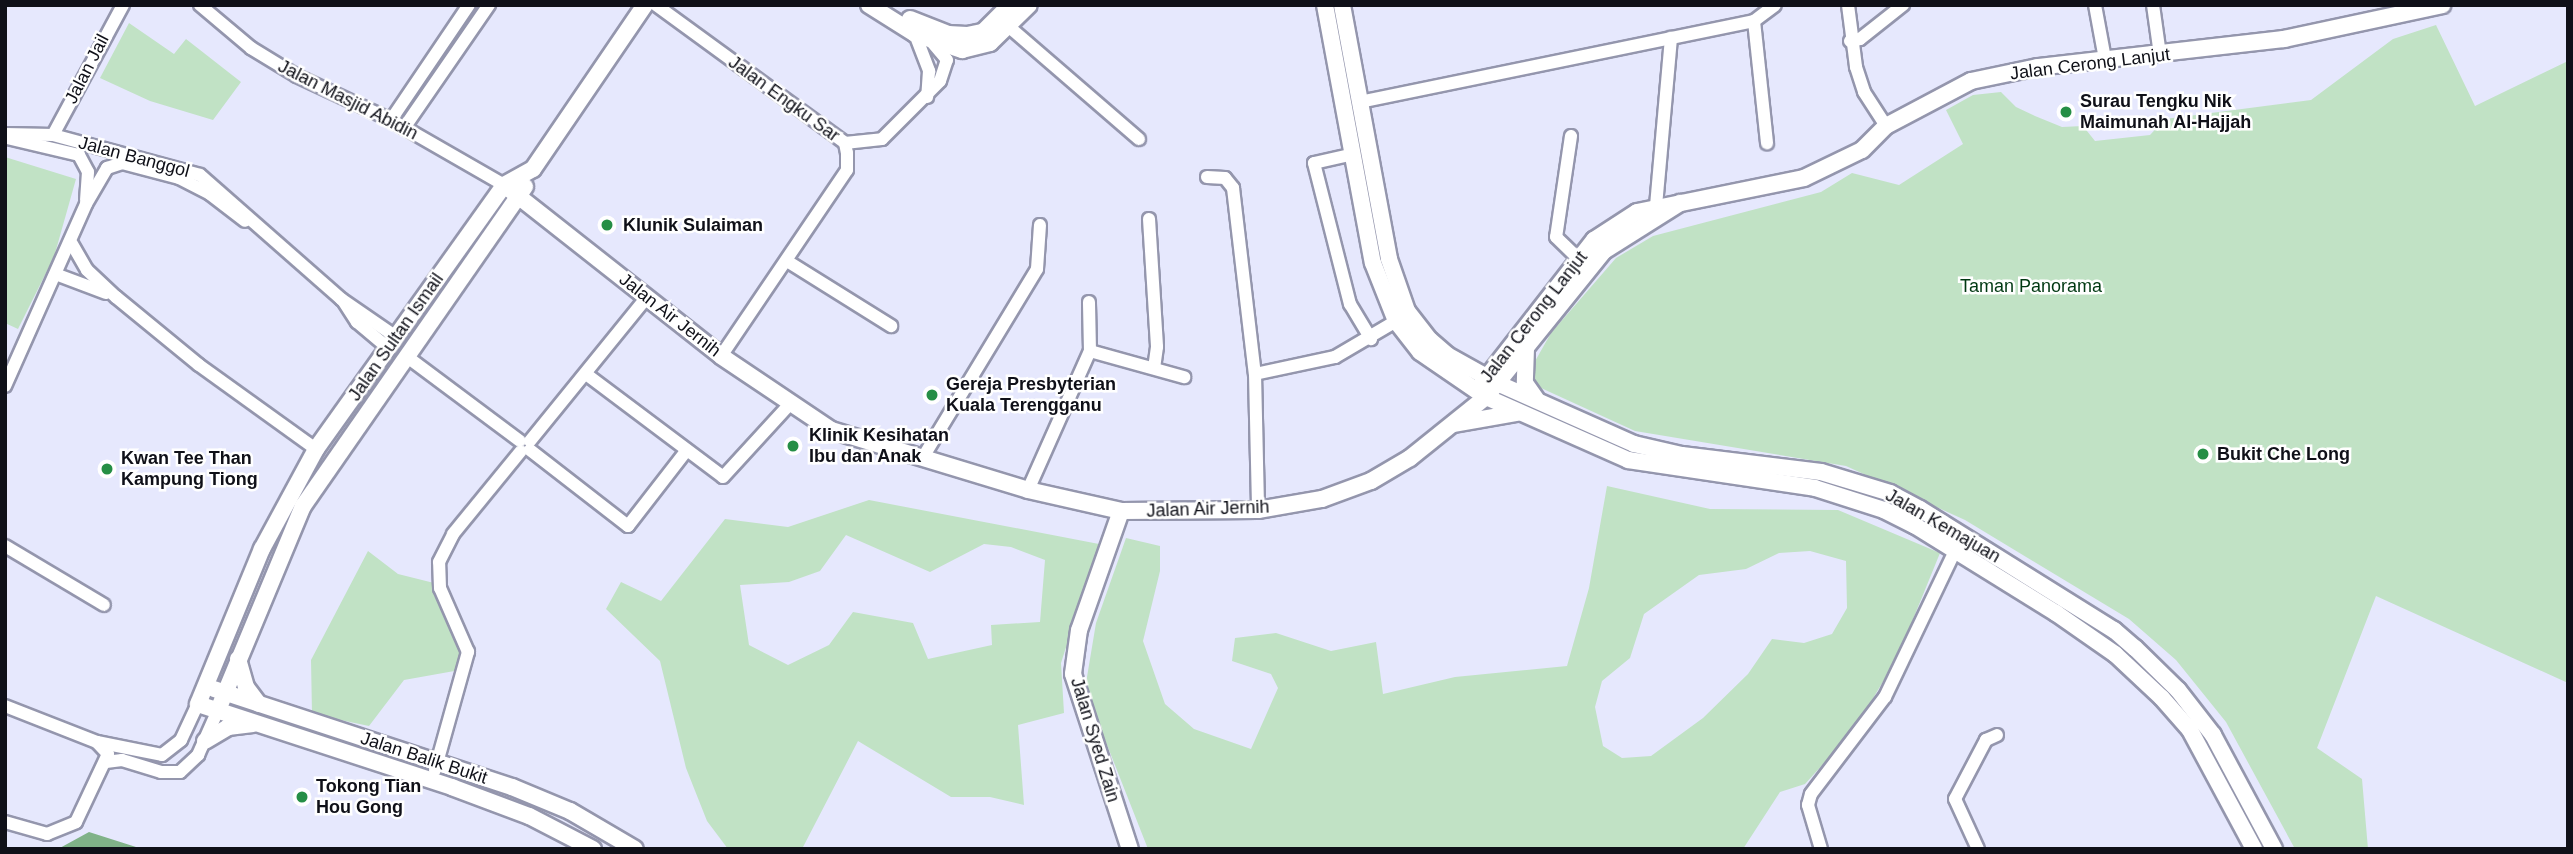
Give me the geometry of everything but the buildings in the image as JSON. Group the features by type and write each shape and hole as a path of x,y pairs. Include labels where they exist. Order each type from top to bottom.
{"main road":[{"name":"Jalan Sultan Ismail","path":"218,710 303,506 406,356 521,197 533,169 646,5"},
{"path":"869,5 931,41 952,48 976,49 1008,26 1029,5"},
{"path":"887,5 921,25 967,35 983,32 1010,5"},
{"name":"Jalan Kemajuan","path":"1325,5 1373,263 1396,321 1420,352 1478,398 1523,413 1611,454 1660,468 1815,488 1851,497 1884,510 1955,551 2115,654 2162,698 2190,730 2254,849"},
{"name":"Jalan Kemajuan","path":"1342,5 1396,288 1407,312 1430,340 1464,365 1491,380 1634,444 1682,455 1821,471 1890,493 1920,509 2114,630 2135,648 2178,690 2213,735 2274,849"},
{"name":"Jalan Cerong Lanjut","path":"1491,380 1499,358 1578,258 1616,222 1656,206 1804,178 1862,150 1885,126 1971,80 2105,59 2160,55 2284,39 2442,5"},
{"name":"Jalan Sultan Ismail","path":"198,704 262,550 316,449 504,185 533,169"},
{"name":"Jalan Air Jernih","path":"504,185 721,356 790,404 844,436 1028,490 1121,511 1258,510 1310,502 1362,485 1410,458 1451,425 1478,398"},
{"name":"Jalan Cerong Lanjut","path":"1478,398 1604,251 1680,203"},
{"path":"1526,345 1525,383 1538,400"},
{"path":"1464,365 1499,358"},
{"path":"1451,425 1523,413"},
{"name":"Jalan Syed Zain","path":"1121,511 1079,630 1073,674 1130,849"},
{"path":"238,658 246,687 258,704"},
{"name":"Jalan Balik Bukit","path":"205,685 438,761 569,811 635,849"},
{"name":"Jalan Balik Bukit","path":"198,704 505,806 593,849"},
{"path":"205,741 228,727 259,723"}],"street":[{"name":"Jalan Jail","path":"53,135 123,5"},
{"name":"Jalan Masjid Abidin","path":"200,5 224,29 274,62 391,120 504,185"},
{"path":"391,120 469,5"},
{"path":"404,128 489,5"},
{"name":"Jalan Engku Sar","path":"656,5 845,143 847,170 721,356"},
{"path":"1360,102 1754,21 1775,5"},
{"path":"1848,5 1850,41 1864,92 1885,126"},
{"path":"1850,41 1860,39 1903,5"},
{"path":"2095,5 2105,59"},
{"path":"2153,5 2160,55"},
{"path":"1754,21 1768,143"},
{"path":"1008,26 1139,139"},
{"path":"915,34 929,71 927,98"},
{"path":"1656,206 1671,38"},
{"path":"845,143 870,144 882,139 927,98 948,66 931,41"},
{"name":"Jalan Banggol","path":"5,136 53,135 200,175 248,214 257,228 341,299 357,322 392,342"},
{"path":"5,136 79,155 88,172 86,204"},
{"path":"1571,136 1556,237 1578,258"},
{"path":"1354,154 1314,163 1350,304 1371,339"},
{"path":"5,386 72,244 86,204 107,168 122,163 194,185 257,228"},
{"path":"1207,177 1225,178 1233,188 1255,374 1258,510"},
{"path":"1149,219 1157,347 1154,368"},
{"path":"922,459 1037,269 1040,225"},
{"path":"72,244 88,270 116,297 199,365 316,449"},
{"path":"787,261 891,326"},
{"path":"58,275 116,297"},
{"path":"432,780 468,652 440,588 439,562 453,534 647,297"},
{"path":"1028,490 1090,351 1089,302"},
{"path":"1255,374 1335,357 1371,339 1396,321"},
{"path":"1090,351 1184,377"},
{"path":"406,356 628,526 687,450"},
{"path":"586,374 723,477 790,404"},
{"path":"5,546 104,605"},
{"path":"1821,849 1808,805 1811,794 1885,697 1955,551"},
{"path":"5,706 97,742 152,754 171,752 198,704"},
{"path":"106,762 122,760 161,772 180,772 189,766 205,741 218,710"},
{"path":"1978,849 1955,799 1986,740 1997,734"},
{"path":"5,822 47,834 66,830 94,791 106,762 108,749 97,742"}],"green space":[{"path":"129,23 174,54 186,39 241,82 213,120 150,101 100,78"},
{"name":"Taman Panorama","path":"2436,25 2475,106 2568,61 2568,683 2376,596 2317,748 2362,779 2368,849 2295,849 2226,722 2176,660 2129,619 1965,520 1846,466 1635,431 1541,388 1532,378 1534,363 1551,333 1616,258 1653,236 1821,192 1852,173 1899,185 1963,144 1946,110 1973,95 2001,92 2016,107 2035,116 2062,127 2083,126 2095,141 2150,135 2165,119 2311,100 2393,39"},
{"path":"5,157 76,179 54,257 18,329 5,323"},
{"path":"1607,486 1710,509 1838,510 1940,553 1898,656 1855,729 1805,784 1780,792 1743,849 1148,849 1085,689 1096,623 1126,538 1160,546 1160,571 1143,641 1165,704 1194,729 1251,749 1278,688 1271,674 1232,661 1235,638 1276,633 1331,651 1376,642 1383,694 1455,677 1567,666 1589,588","holes":["1810,551 1846,561 1847,608 1832,634 1804,643 1772,639 1748,674 1703,718 1651,756 1622,758 1603,746 1595,707 1602,681 1630,658 1644,614 1699,575 1746,569 1779,553"]},
{"path":"869,500 1099,544 1061,663 1064,713 1018,725 1024,805 990,797 951,797 858,741 802,849 728,849 707,821 686,768 660,661 606,609 621,582 661,601 725,519 788,527","holes":["846,535 930,572 984,544 1011,547 1045,560 1040,622 991,625 992,645 928,659 913,623 853,612 829,645 788,665 749,645 740,585 789,582 820,571"]},
{"path":"368,551 398,574 434,583 464,645 460,670 404,680 369,726 312,714 311,660"}],"shaded area":[{"path":"89,832 136,847 183,849 58,849"}],"place":[{"name":"Surau Tengku Nik Maimunah Al-Hajjah","path":"2066,112"},
{"name":"Klunik Sulaiman","path":"607,225"},
{"name":"Gereja Presbyterian Kuala Terengganu","path":"932,395"},
{"name":"Klinik Kesihatan Ibu dan Anak","path":"793,446"},
{"name":"Bukit Che Long","path":"2203,454"},
{"name":"Kwan Tee Than Kampung Tiong","path":"107,469"},
{"name":"Tokong Tian Hou Gong","path":"302,797"}]}
